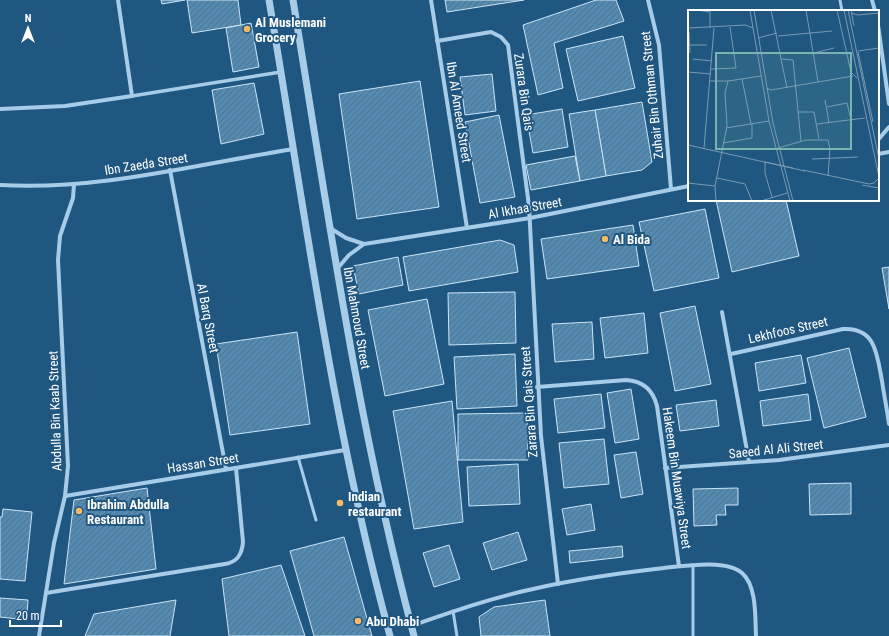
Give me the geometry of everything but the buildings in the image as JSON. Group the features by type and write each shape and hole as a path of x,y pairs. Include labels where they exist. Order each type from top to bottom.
{"street":[{"path":"118,0 132,96"},
{"path":"269,0 345,450 367,550 390,636"},
{"name":"Ibn Mahmoud Street","path":"293,0 337,269 372,462 414,636"},
{"name":"Ibn Al Ameed Street","path":"431,0 467,228"},
{"name":"Zuhair Bin Othman Street","path":"648,0 659,46 671,189"},
{"path":"872,0 875,10"},
{"name":"Zurara Bin Qais","path":"438,41 491,32 501,36 505,40 509,51 530,218"},
{"path":"879,32 889,104"},
{"path":"0,109 65,106 281,72"},
{"path":"879,139 889,127"},
{"name":"Ibn Zaeda Street","path":"0,185 44,186 74,184 170,170 294,149"},
{"path":"879,154 889,152"},
{"name":"Al Barq Street","path":"170,170 226,469"},
{"name":"Abdulla Bin Kaab Street","path":"39,636 54,543 65,496 68,460 58,260 60,236 73,198 74,184"},
{"name":"Al Ikhaa Street","path":"330,228 346,238 364,244 530,218 688,186"},
{"name":"Zarara Bin Qais Street","path":"530,218 537,387 545,485 558,584"},
{"path":"337,269 350,255 364,244"},
{"path":"722,312 749,462"},
{"name":"Lekhfoos Street","path":"730,354 842,329 850,328 863,333 868,337 876,349 889,424"},
{"name":"Hakeem Bin Muawiya Street","path":"537,387 626,380 644,385 655,400 679,566"},
{"name":"Saeed Al Ali Street","path":"665,468 749,462 836,453 889,445"},
{"name":"Hassan Street","path":"65,496 345,450"},
{"path":"46,593 224,564 234,561 241,553 243,542 236,468"},
{"path":"411,626 453,611 505,596 558,584 594,577 692,565 729,567 741,572 745,576 751,587 756,636"}],"lane":[{"path":"840,0 842,10"},
{"path":"298,457 316,520"},
{"path":"692,565 693,636"},
{"path":"453,611 457,636"}],"place":[{"name":"Al Muslemani Grocery","path":"247,29"},
{"name":"Al Bida","path":"605,239"},
{"name":"Indian restaurant","path":"340,503"},
{"name":"Ibrahim Abdulla Restaurant","path":"79,511"},
{"name":"Abu Dhabi","path":"358,621"}]}
